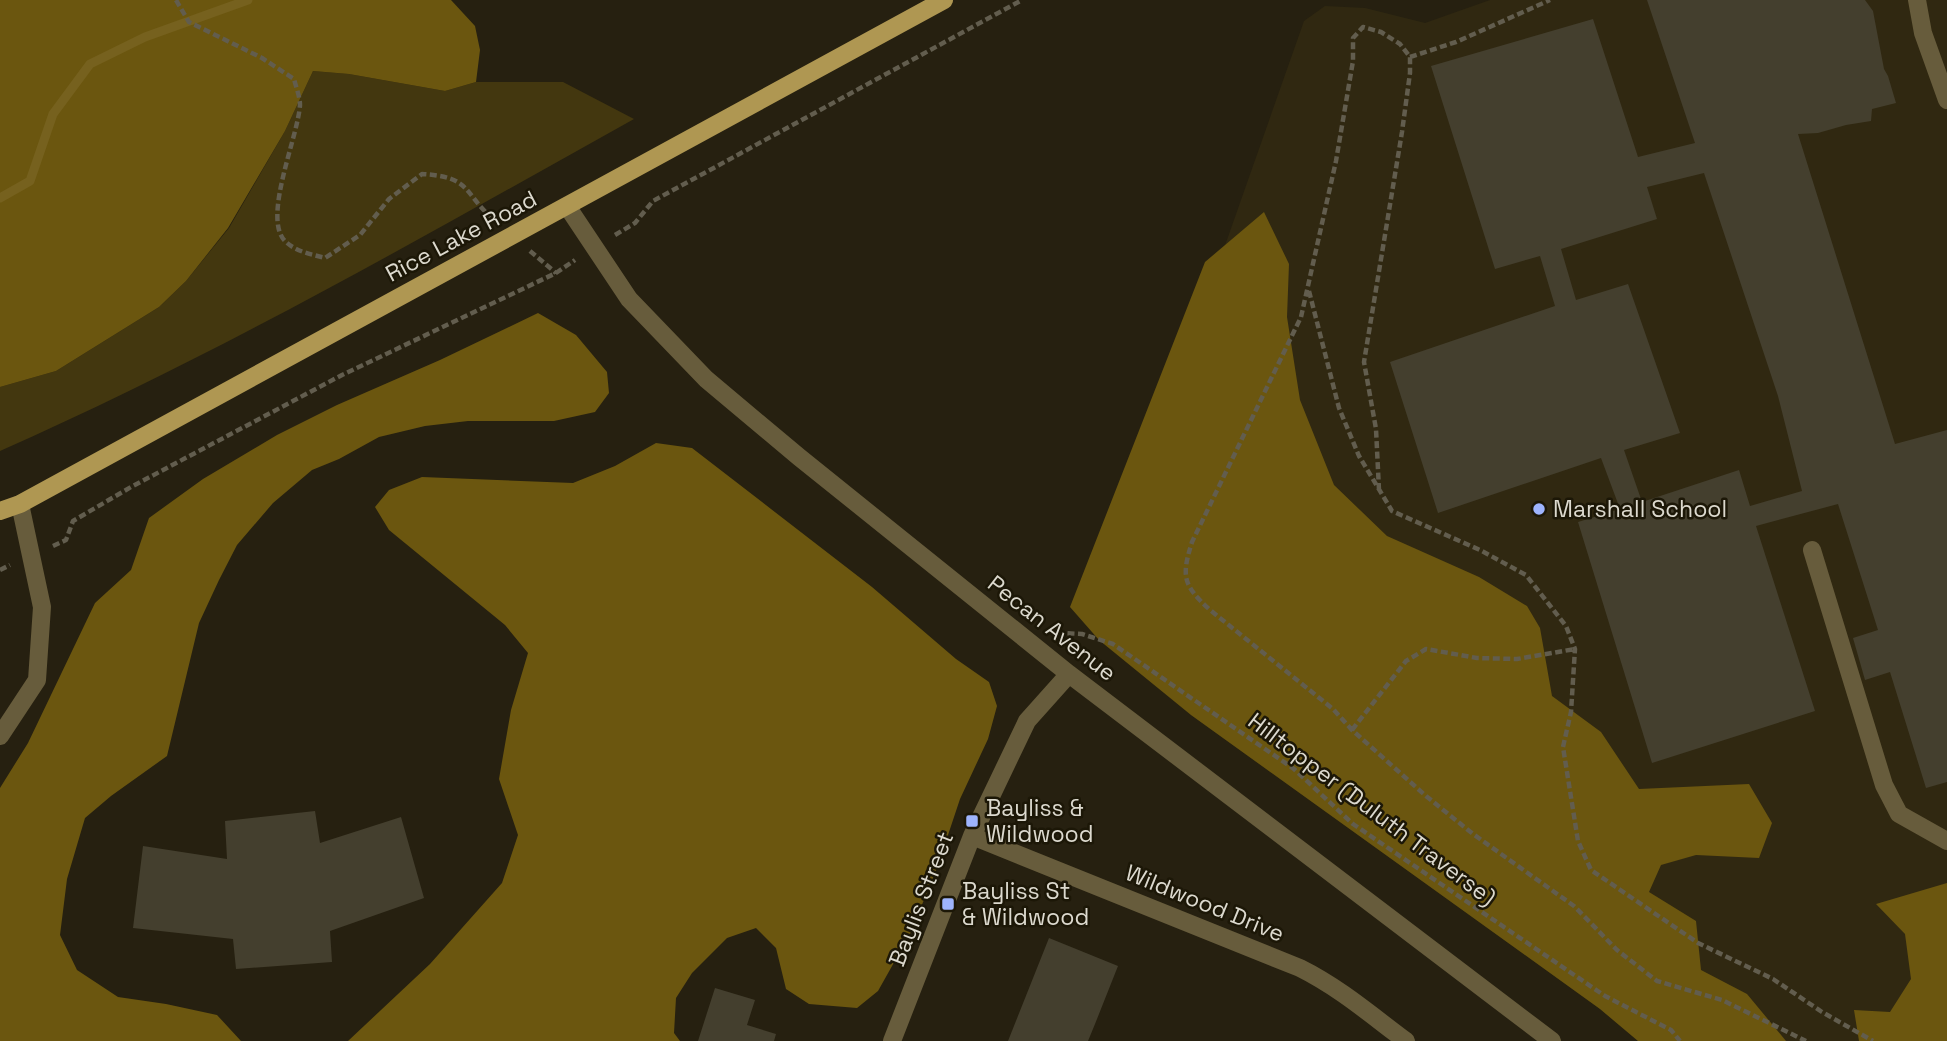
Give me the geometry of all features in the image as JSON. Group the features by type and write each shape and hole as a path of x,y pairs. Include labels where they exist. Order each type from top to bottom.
{"main road":[{"name":"Rice Lake Road","path":"0,511 20,504 944,0"}],"street":[{"path":"1917,0 1923,33 1947,100"},
{"name":"Pecan Avenue","path":"567,206 629,299 706,379 1069,674 1552,1041"},
{"path":"0,736 37,680 43,607 20,504"},
{"path":"1812,550 1884,785 1899,814 1947,841"},
{"name":"Baylis Street","path":"892,1041 972,836 1027,720 1069,674"},
{"name":"Wildwood Drive","path":"972,836 1300,968 1362,1005 1406,1041"}],"path":[{"path":"176,0 189,22 262,58 294,79 300,104 277,201 276,224 284,241 301,252 325,257 360,235 389,199 422,174 443,175 463,183 482,209"},
{"path":"635,223 653,201 1021,0"},
{"path":"1410,57 1456,41 1550,0"},
{"path":"1379,490 1376,429 1364,362 1402,132 1410,57 1400,44 1381,32 1363,27 1353,38 1353,61 1346,110 1301,317 1192,542 1186,562 1185,583 1210,610 1333,709 1352,730 1426,796 1473,834 1574,906 1617,950 1657,981 1722,1000 1806,1041"},
{"path":"66,540 74,520 131,487 342,375 556,273"},
{"path":"1309,290 1339,408 1359,456 1392,511 1480,550 1526,575 1566,626 1575,649 1571,712 1563,747 1578,841 1591,870 1698,943 1773,979 1872,1041"},
{"name":"Hilltopper (Duluth Traverse)","path":"1040,650 1062,633 1082,634 1113,644 1294,769 1364,831 1594,989 1671,1030 1680,1041"},
{"path":"1352,730 1406,661 1426,649 1477,658 1517,659 1575,649"}],"shaded area":[{"path":"0,0 451,0 475,26 480,50 476,82 445,91 349,74 313,71 285,131 228,228 186,281 159,307 56,371 0,387"},
{"name":"Marshall School","path":"1490,0 1947,0 1947,1041 1638,1041 1600,1009 1191,715 1172,396 1304,21 1325,6 1365,8 1425,23"},
{"path":"313,71 349,74 445,91 476,82 563,82 634,119 242,334 0,451 0,387 56,371 159,307 186,281 229,228 285,131"},
{"path":"1264,212 1289,264 1287,317 1300,400 1334,485 1387,536 1479,577 1527,606 1540,628 1552,696 1601,732 1639,789 1749,784 1772,823 1759,858 1696,855 1661,865 1649,892 1696,921 1701,970 1747,994 1786,1041 1638,1041 1600,1009 1191,715 1099,640 1070,607 1205,262"},
{"path":"538,313 576,335 607,372 609,393 595,412 554,421 468,421 425,426 379,437 312,470 273,503 237,545 219,580 199,623 167,756 85,818 67,879 60,935 77,970 118,997 217,1015 241,1041 0,1041 0,788 28,743 95,603 131,570 149,518 203,479 277,435"},
{"path":"656,443 692,448 872,587 956,659 989,682 997,706 988,739 960,799 937,868 910,934 878,991 857,1008 809,1004 786,989 776,948 756,928 727,938 692,973 676,998 674,1033 680,1041 348,1041 430,964 502,883 518,835 499,779 511,710 528,653 505,625 389,530 375,507 389,490 422,477 573,483 615,466"},
{"path":"1947,883 1947,1041 1859,1041 1854,1010 1890,1012 1911,979 1905,934 1876,904"}],"building":[{"name":"Marshall School","path":"1647,0 1865,0 1873,11 1884,69 1896,103 1872,109 1871,121 1818,133 1798,134 1895,444 1947,430 1947,782 1926,788 1890,672 1865,680 1853,638 1878,630 1838,504 1756,526 1815,711 1652,763 1578,522 1620,509 1601,458 1438,513 1390,362 1555,306 1540,256 1495,269 1431,66 1593,19 1638,157 1695,143","holes":["1704,173 1778,396 1802,491 1750,506 1739,470 1642,502 1624,450 1680,433 1628,284 1576,300 1561,249 1657,219 1647,187"]},
{"path":"315,811 320,843 401,817 424,898 330,931 332,962 236,969 233,939 133,928 143,846 227,859 225,821"},
{"path":"1049,938 1118,966 1095,1024 1088,1041 1008,1041"},
{"path":"715,988 755,1000 747,1025 776,1034 774,1041 698,1041"}],"waterway":[{"path":"0,198 30,181 53,114 90,64 145,37 248,0"}],"place":[{"name":"Marshall School","path":"1539,509"},
{"name":"Bayliss & Wildwood","path":"972,821"},
{"name":"Bayliss St & Wildwood","path":"948,904"}]}
